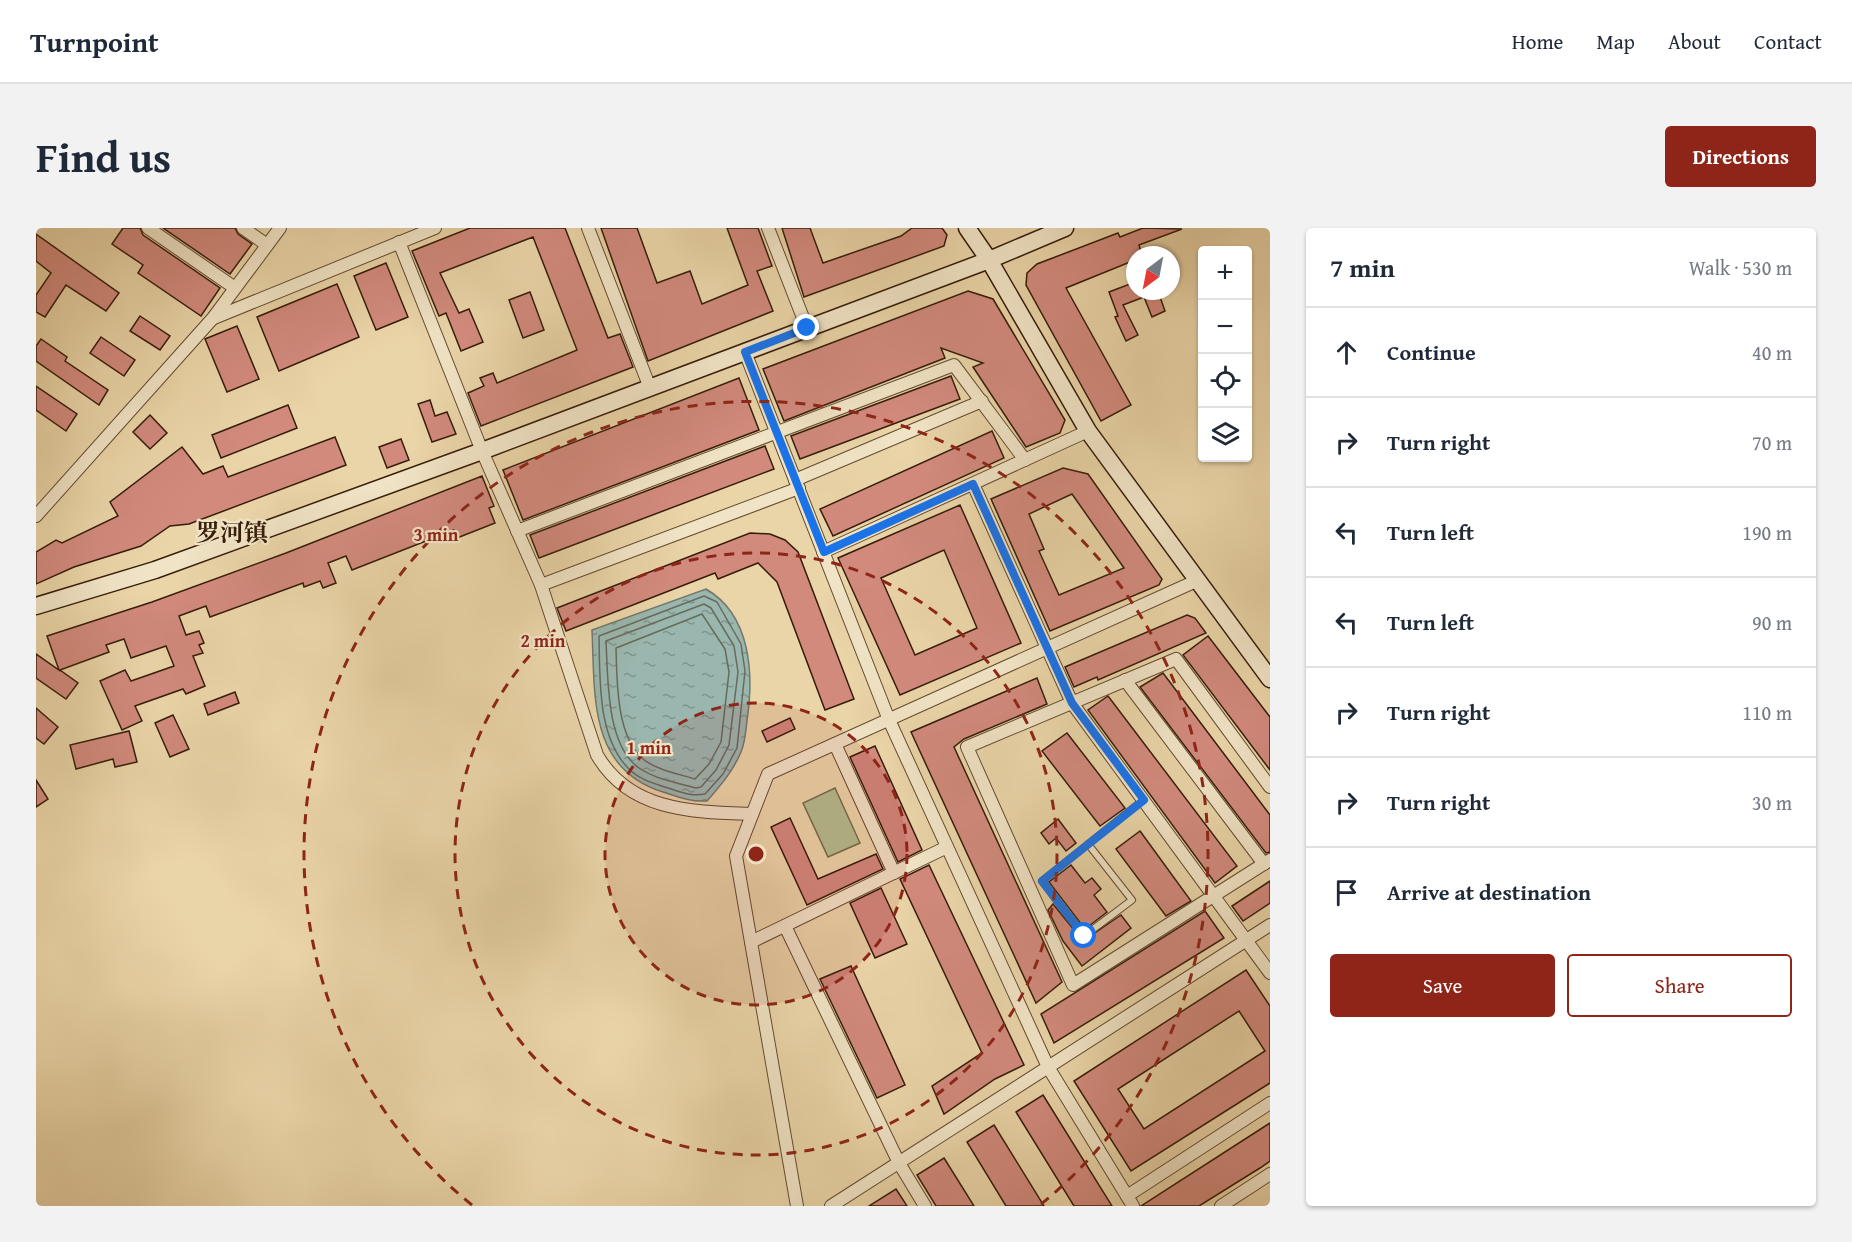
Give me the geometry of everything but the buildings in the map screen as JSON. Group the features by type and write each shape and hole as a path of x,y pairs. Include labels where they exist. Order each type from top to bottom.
{"main road":[{"path":"967,228 989,260 1088,431 1270,679"},
{"path":"36,606 155,570 482,451 989,260 1065,228"}],"street":[{"path":"148,228 235,288"},
{"path":"243,228 267,245"},
{"path":"36,516 213,318 280,228"},
{"path":"213,318 435,228"},
{"path":"588,228 650,388"},
{"path":"768,228 807,328"},
{"path":"399,242 482,451 541,585 597,755 608,774 628,791 690,812 753,814"},
{"path":"745,352 889,720 1048,1067 1130,1201 1270,1103"},
{"path":"517,531 954,365 1025,460"},
{"path":"541,585 797,484 982,401"},
{"path":"824,552 1088,431"},
{"path":"973,484 1072,703 1248,939 1270,973"},
{"path":"798,1206 736,856 768,774 1196,581"},
{"path":"1125,680 1267,862 1073,985 968,747 1125,680 1176,659 1270,787"},
{"path":"835,744 894,873"},
{"path":"751,942 947,847"},
{"path":"831,1206 1270,925"},
{"path":"785,926 899,1163 925,1206"},
{"path":"1221,1206 1270,1174"}],"lane":[{"path":"1088,844 1132,900 1084,936 1042,881 1088,844 1144,800"}],"green space":[{"path":"835,788 860,843 828,857 803,803"}],"water":[{"path":"706,589 721,600 741,630 749,665 750,684 746,732 741,752 722,783 707,801 701,801 674,796 639,781 621,766 608,748 600,727 596,704 592,630"}],"district":[{"name":"罗河镇","path":"232,533"}],"route":[{"path":"807,328 745,352 824,552 973,484 1072,703 1144,800 1042,881 1084,936"}]}
